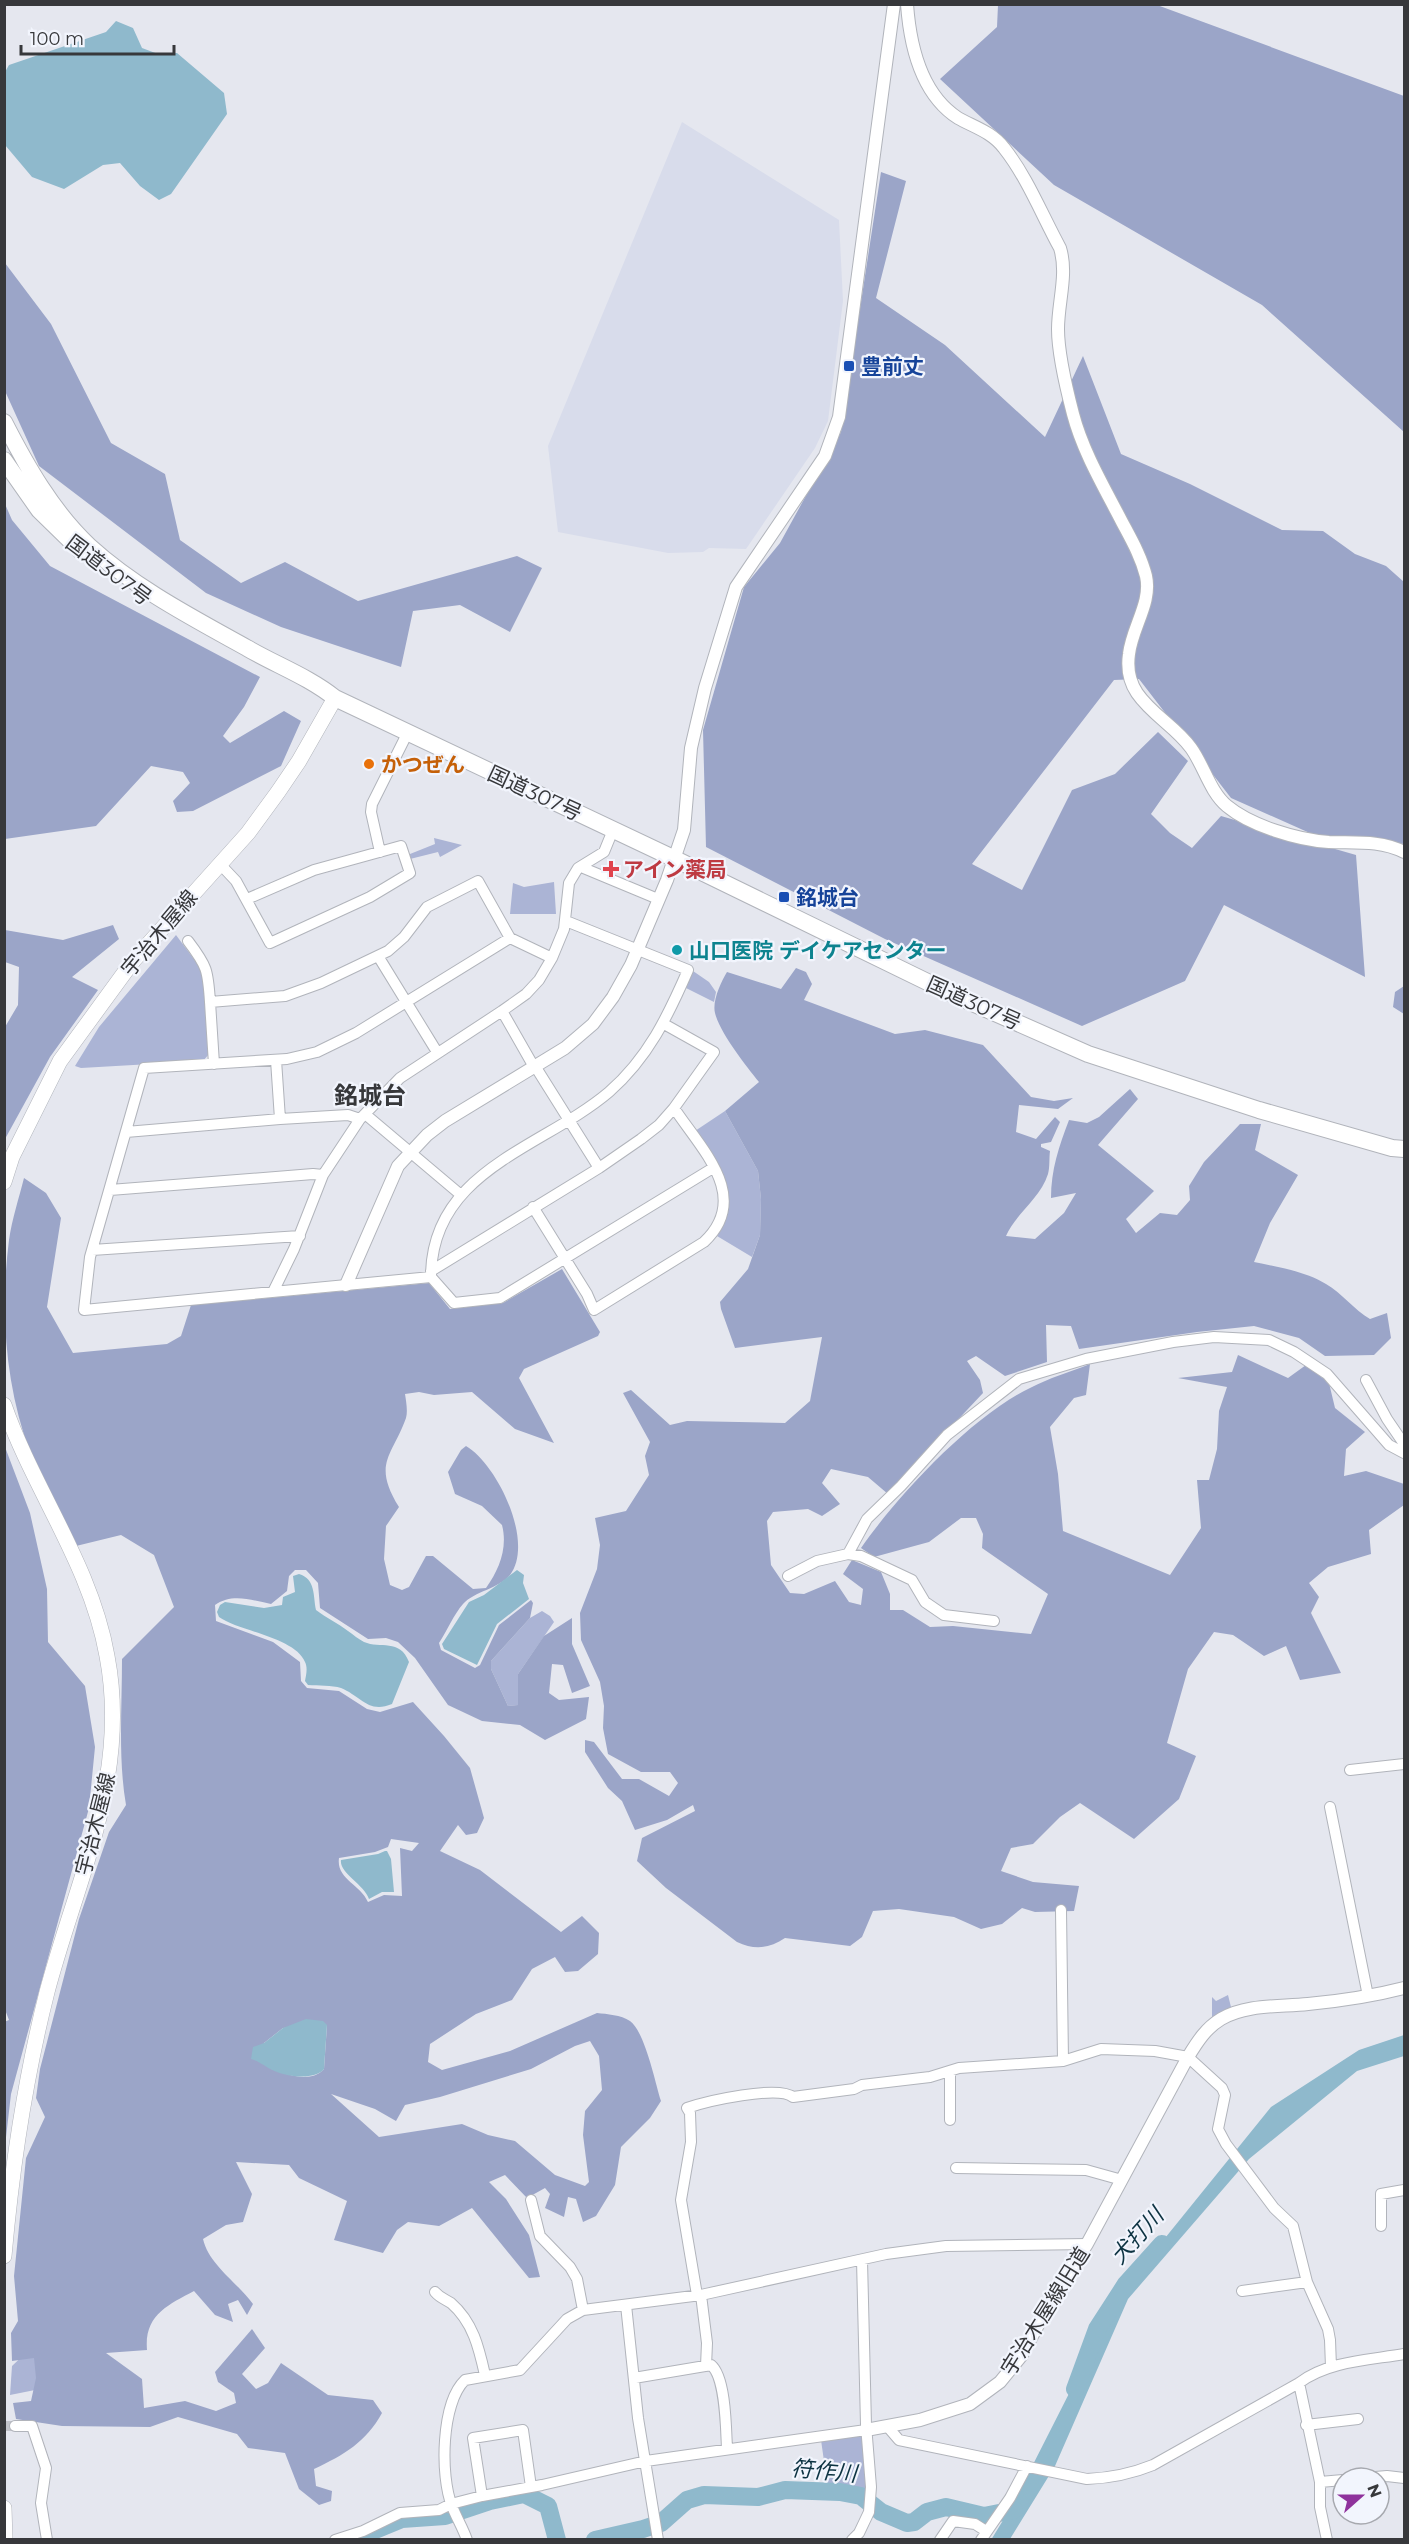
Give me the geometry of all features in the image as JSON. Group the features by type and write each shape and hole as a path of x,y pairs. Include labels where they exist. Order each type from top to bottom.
{"highway":[{"name":"国道307号","path":"4,422 45,495 97,553 121,572 178,609 322,688 335,698 675,859 952,994 1088,1054 1259,1110 1392,1148 1404,1149"},
{"name":"国道307号","path":"4,460 50,523 114,577 225,646 319,695 335,698"}],"main road":[{"name":"宇治木屋線","path":"4,1182 12,1157 60,1061 134,961 248,832 299,761 335,698"},
{"name":"宇治木屋線","path":"4,1404 25,1457 77,1560 96,1609 108,1658 113,1727 110,1770 100,1820 47,1992 23,2100 15,2148 4,2256"},
{"path":"4,2508 5,2540"}],"street":[{"path":"346,1285 391,1180 409,1152 427,1134 445,1121 565,1048 593,1024 618,989 638,950 675,859 684,830 694,738 705,687 736,587 825,456 838,417 894,4"},
{"path":"907,4 913,48 933,96 946,110 979,127 1002,146 1060,248 1064,260 1058,330 1072,413 1080,438 1134,546 1146,577 1148,595 1132,638 1129,655 1131,681 1137,693 1147,706 1182,738 1198,758 1218,796 1227,806 1240,814 1266,827 1306,839 1372,843 1404,852"},
{"path":"380,852 370,812 408,732"},
{"path":"273,1292 300,1236 323,1175 363,1117 400,1078 526,994 546,971 552,958 566,921 569,883 581,867 604,852 613,830"},
{"path":"219,863 236,881 270,944 370,897 410,873 400,846 314,870 247,899"},
{"path":"581,867 658,899"},
{"path":"210,1002 285,996 321,983 378,956 404,938 427,907 478,881 510,938 552,958"},
{"path":"566,921 688,970 664,1024 632,1069 609,1091 568,1120 499,1161 474,1180 461,1195 440,1230 431,1274 454,1303 500,1299 713,1167"},
{"path":"510,938 336,1044 309,1055 276,1060 144,1068 92,1250 84,1310 346,1285 431,1274 533,1207 599,1168 659,1125 714,1052 664,1024"},
{"path":"188,940 204,961 208,971 214,1064"},
{"path":"378,956 437,1052"},
{"path":"502,1011 599,1168"},
{"path":"276,1060 280,1119"},
{"path":"533,1207 594,1310 704,1242 717,1227 725,1208 725,1197 719,1177 674,1108"},
{"path":"126,1132 280,1119 348,1115 363,1117 461,1195"},
{"path":"110,1190 323,1175"},
{"path":"92,1250 300,1236"},
{"path":"848,1554 867,1519 901,1486 947,1435 1019,1379 1086,1359 1173,1342 1214,1337 1269,1340 1294,1352 1327,1374 1389,1445 1404,1453"},
{"path":"1366,1380 1387,1419 1404,1444"},
{"path":"788,1576 817,1561 848,1554 861,1556 912,1580 925,1602 944,1615 994,1621"},
{"path":"1350,1770 1404,1764"},
{"path":"1330,1807 1368,1996"},
{"path":"1060,1910 1063,2061"},
{"name":"宇治木屋線旧道","path":"335,2540 400,2513 439,2510 451,2504 482,2496 646,2461 866,2430 920,2420 970,2404 1000,2382 1022,2355 1054,2295 1088,2244 1199,2038 1213,2025 1236,2012 1368,1996 1404,1988"},
{"path":"706,2366 707,2343 681,2200 691,2142 690,2112 687,2108 714,2099 777,2093 789,2093 793,2097 834,2092 854,2089 862,2085 930,2077 959,2068 1063,2061 1101,2049 1155,2051 1188,2057 1222,2088 1225,2095 1218,2129 1226,2144 1274,2208 1293,2226 1307,2282 1328,2329 1331,2367"},
{"path":"950,2071 950,2120"},
{"path":"956,2168 1086,2170 1122,2180"},
{"path":"1381,2226 1380,2194 1404,2190"},
{"path":"531,2200 540,2236 570,2267 577,2279 583,2310"},
{"path":"467,2540 451,2504 445,2467 447,2425 459,2386 465,2380 519,2370 567,2319 583,2310 699,2295 861,2260 946,2246 1088,2244"},
{"path":"852,2540 859,2533 869,2512 871,2487 866,2430 861,2260"},
{"path":"1242,2291 1307,2282"},
{"path":"435,2292 441,2299 450,2302 476,2335 485,2375"},
{"path":"626,2305 634,2378 658,2538"},
{"path":"887,2426 899,2440 1087,2479 1110,2478 1136,2472 1180,2450 1299,2383 1312,2373 1331,2367 1404,2354"},
{"path":"634,2378 706,2366 716,2369 723,2394 727,2449"},
{"path":"1299,2383 1306,2425 1320,2482 1320,2507 1327,2540"},
{"path":"1306,2425 1358,2419"},
{"path":"15,2426 32,2426 44,2459 46,2468 40,2503 47,2540"},
{"path":"482,2496 473,2438 523,2430 531,2487"},
{"path":"940,2540 953,2521 975,2524 986,2531 1030,2467"},
{"path":"1320,2482 1331,2481"}],"shaded area":[{"path":"998,5 1157,5 1404,96 1404,432 1262,305 1054,185 940,79 997,27"},
{"path":"116,21 133,28 142,48 158,54 177,53 224,93 227,114 171,194 159,200 140,186 120,163 103,165 64,189 32,177 5,145 5,72 9,65 106,32"},
{"path":"682,122 839,220 843,301 828,421 815,448 746,549 709,548 703,552 668,553 558,532 548,446"},
{"path":"881,172 906,181 876,298 945,345 1045,437 1083,356 1121,454 1190,484 1282,530 1323,531 1355,554 1386,566 1404,582 1404,844 1312,834 1231,798 1139,679 1114,680 972,864 1022,890 1072,790 1115,774 1158,732 1188,761 1151,814 1170,833 1192,848 1221,816 1356,855 1365,977 1224,905 1185,981 1082,1026 885,939 706,847 703,730 744,587 780,543 841,432"},
{"path":"5,263 51,324 111,443 165,474 180,540 241,583 285,562 358,601 517,556 542,568 510,632 460,605 413,611 401,667 281,627 206,593 39,466 5,391"},
{"path":"5,504 12,520 50,566 260,677 244,707 223,736 230,743 284,711 301,721 281,766 193,811 177,812 173,801 190,783 183,772 151,766 96,826 5,839"},
{"path":"434,838 462,845 440,857 438,852 406,860 405,856 435,844"},
{"path":"554,882 556,914 510,914 513,883 524,887"},
{"path":"113,925 119,939 72,977 98,990 50,1057 5,1139 5,1027 18,1005 19,967 5,962 5,930 63,940"},
{"path":"176,935 205,974 209,1054 203,1061 81,1068 75,1066 99,1027"},
{"path":"796,968 806,972 812,984 804,1000 895,1034 925,1030 983,1045 1031,1097 1054,1101 1073,1098 1058,1109 1019,1105 1016,1132 1036,1139 1055,1117 1060,1122 1051,1142 1041,1144 1041,1147 1050,1151 1049,1171 1044,1183 1006,1236 1035,1239 1064,1213 1076,1193 1051,1198 1051,1188 1056,1158 1069,1120 1087,1123 1099,1117 1130,1089 1138,1099 1098,1145 1154,1191 1126,1219 1136,1233 1160,1213 1177,1215 1190,1200 1189,1186 1204,1162 1240,1124 1261,1124 1255,1150 1298,1175 1270,1223 1254,1262 1291,1270 1318,1280 1332,1288 1370,1319 1387,1313 1391,1338 1374,1355 1325,1356 1299,1338 1254,1326 1079,1349 1071,1326 1046,1325 1047,1362 1005,1376 976,1356 967,1361 980,1380 983,1393 888,1494 868,1477 831,1469 822,1483 840,1504 822,1516 808,1509 773,1512 767,1521 771,1565 790,1593 804,1594 835,1581 849,1602 861,1605 863,1589 843,1574 852,1560 881,1572 890,1594 890,1610 903,1610 930,1627 953,1626 1031,1634 1048,1594 982,1548 983,1534 976,1518 961,1518 929,1542 874,1557 861,1548 915,1481 984,1417 1030,1388 1090,1364 1086,1395 1074,1398 1050,1427 1058,1474 1063,1531 1170,1575 1201,1528 1197,1480 1209,1480 1217,1449 1219,1411 1227,1387 1178,1378 1232,1372 1238,1355 1288,1378 1306,1365 1329,1383 1335,1408 1365,1432 1346,1449 1344,1476 1366,1471 1404,1484 1404,1505 1369,1530 1371,1554 1328,1567 1309,1583 1319,1597 1311,1613 1341,1673 1300,1680 1286,1646 1264,1656 1233,1635 1214,1632 1188,1669 1167,1743 1196,1756 1179,1799 1134,1839 1080,1803 1060,1817 1033,1844 1011,1848 1001,1871 1033,1882 1079,1886 1074,1911 1035,1912 1022,1908 1002,1924 981,1929 954,1917 899,1909 873,1911 862,1937 850,1946 785,1938 767,1946 743,1945 666,1888 637,1861 642,1838 695,1811 693,1805 667,1820 635,1830 622,1801 608,1788 585,1752 585,1740 594,1742 622,1779 639,1779 669,1796 678,1783 670,1772 641,1772 608,1754 603,1728 604,1706 600,1682 581,1640 580,1613 597,1569 600,1545 595,1518 626,1511 649,1475 645,1456 650,1442 623,1393 631,1390 670,1425 687,1421 785,1423 810,1401 822,1337 735,1348 720,1302 748,1269 760,1235 761,1199 758,1171 725,1111 759,1082 722,1030 714,1008 716,997 727,972 781,989"},
{"path":"693,971 709,982 716,992 714,1002 686,988"},
{"path":"1404,986 1404,1014 1393,1007 1395,992"},
{"path":"725,1111 758,1171 761,1199 760,1235 752,1257 717,1236 725,1222 728,1195 718,1168 695,1131"},
{"path":"24,1178 46,1193 61,1218 47,1307 73,1353 167,1344 181,1336 191,1305 429,1283 450,1309 503,1303 562,1269 600,1332 598,1336 524,1369 519,1378 554,1443 515,1429 472,1392 434,1395 419,1392 405,1394 406,1418 387,1461 386,1470 391,1492 399,1507 386,1526 384,1559 390,1585 402,1590 409,1587 426,1556 433,1556 473,1589 486,1588 501,1558 504,1542 502,1525 482,1506 455,1494 448,1472 461,1450 466,1446 478,1455 500,1486 509,1505 518,1543 517,1561 505,1580 463,1604 439,1643 441,1650 475,1668 480,1665 499,1625 531,1600 533,1603 530,1618 491,1661 491,1669 508,1706 518,1705 518,1674 544,1636 572,1618 572,1644 590,1686 572,1693 563,1665 552,1664 549,1693 559,1700 589,1697 586,1719 545,1740 520,1725 482,1721 448,1705 415,1658 398,1642 386,1638 368,1639 320,1608 318,1583 306,1570 295,1570 289,1576 287,1591 271,1604 235,1598 215,1605 216,1621 273,1642 300,1662 301,1681 307,1688 339,1691 367,1709 380,1712 413,1702 470,1768 484,1818 477,1833 466,1835 458,1825 440,1851 480,1870 561,1932 582,1916 599,1933 598,1954 578,1971 565,1972 555,1957 532,1969 512,2000 476,2014 430,2044 428,2062 442,2070 510,2051 597,2013 614,2015 630,2021 640,2035 661,2101 650,2118 621,2147 615,2185 596,2216 583,2222 576,2199 568,2197 564,2217 545,2208 550,2194 545,2188 527,2198 505,2175 489,2182 506,2199 529,2235 540,2277 529,2278 472,2208 439,2226 408,2222 397,2230 383,2253 334,2240 347,2201 299,2178 289,2165 236,2162 252,2194 243,2222 226,2225 203,2239 211,2257 253,2304 247,2315 238,2300 228,2304 233,2322 215,2315 194,2291 175,2301 154,2320 149,2328 147,2350 106,2353 142,2379 144,2408 185,2401 216,2411 236,2403 234,2393 218,2382 215,2372 252,2329 265,2348 242,2374 256,2389 268,2383 281,2363 328,2395 373,2400 382,2413 369,2432 353,2447 314,2469 316,2486 332,2491 331,2501 319,2505 299,2489 285,2453 248,2448 237,2434 178,2417 150,2427 62,2426 16,2419 13,2403 31,2401 36,2378 34,2358 12,2361 11,2333 18,2321 14,2276 26,2158 45,2117 36,2098 40,2069 79,1919 109,1832 126,1805 121,1751 122,1659 174,1607 154,1555 121,1535 76,1546 30,1452 10,1374 5,1320 9,1240","holes":["391,1839 419,1843 412,1851 400,1848 402,1896 384,1895 368,1902 360,1890 341,1871 339,1858 375,1852 388,1847","327,2025 324,2069 318,2074 301,2077 275,2070 262,2062 264,2043 283,2028","590,2041 599,2056 602,2090 585,2111 583,2135 589,2182 585,2186 555,2175 515,2141 488,2135 462,2124 379,2137 331,2094 375,2109 396,2121 405,2105 440,2097 531,2069 575,2046"]},
{"path":"5,1447 30,1513 47,1589 48,1642 85,1686 95,1747 89,1808 11,2094 5,2146 4,2022 9,2020 4,2007"},
{"path":"517,1570 524,1575 523,1583 529,1599 497,1624 477,1665 444,1649 442,1644 469,1602 484,1595"},
{"path":"299,1574 311,1584 316,1610 364,1642 395,1647 405,1655 409,1662 392,1704 377,1707 365,1703 341,1688 308,1685 305,1681 307,1669 305,1662 290,1646 219,1617 217,1612 220,1605 225,1602 264,1608 282,1605 283,1597 295,1592 293,1576"},
{"path":"542,1611 554,1622 518,1674 519,1705 508,1706 491,1669 491,1661 530,1618"},
{"path":"385,1851 391,1859 394,1892 382,1892 369,1899 341,1865 341,1860"},
{"path":"1228,1995 1231,2007 1212,2018 1212,1997 1216,2001"},
{"path":"306,2019 323,2021 327,2025 324,2069 320,2072 309,2076 289,2075 274,2071 251,2059 253,2047 264,2043 283,2028"},
{"path":"1404,2035 1404,2056 1357,2071 1249,2159 1128,2299 1055,2466 1010,2539 991,2540 1013,2504 1119,2295 1271,2107 1359,2050"},
{"path":"34,2345 40,2389 10,2395 12,2366"},
{"path":"866,2432 868,2456 865,2494 828,2489 821,2440"}],"waterway":[{"name":"犬打川","path":"1075,2389 1097,2329 1126,2284 1162,2244"},
{"name":"符作川","path":"595,2540 661,2523 687,2500 704,2495 758,2497 785,2490 840,2492 861,2496 881,2512 907,2523 914,2522 927,2512 946,2507 984,2516 1014,2510"},
{"name":"符作川","path":"358,2537 402,2519 445,2516 490,2501 524,2494 548,2506 557,2540"}],"tunnel":[{"path":"4,2426 15,2426"}],"place":[{"name":"豊前丈","path":"849,366"},
{"name":"かつぜん","path":"369,764"},
{"name":"アイン薬局","path":"611,869"},
{"name":"銘城台","path":"784,897"},
{"name":"山口医院 デイケアセンター","path":"677,950"}],"district":[{"name":"銘城台","path":"370,1095"}]}
